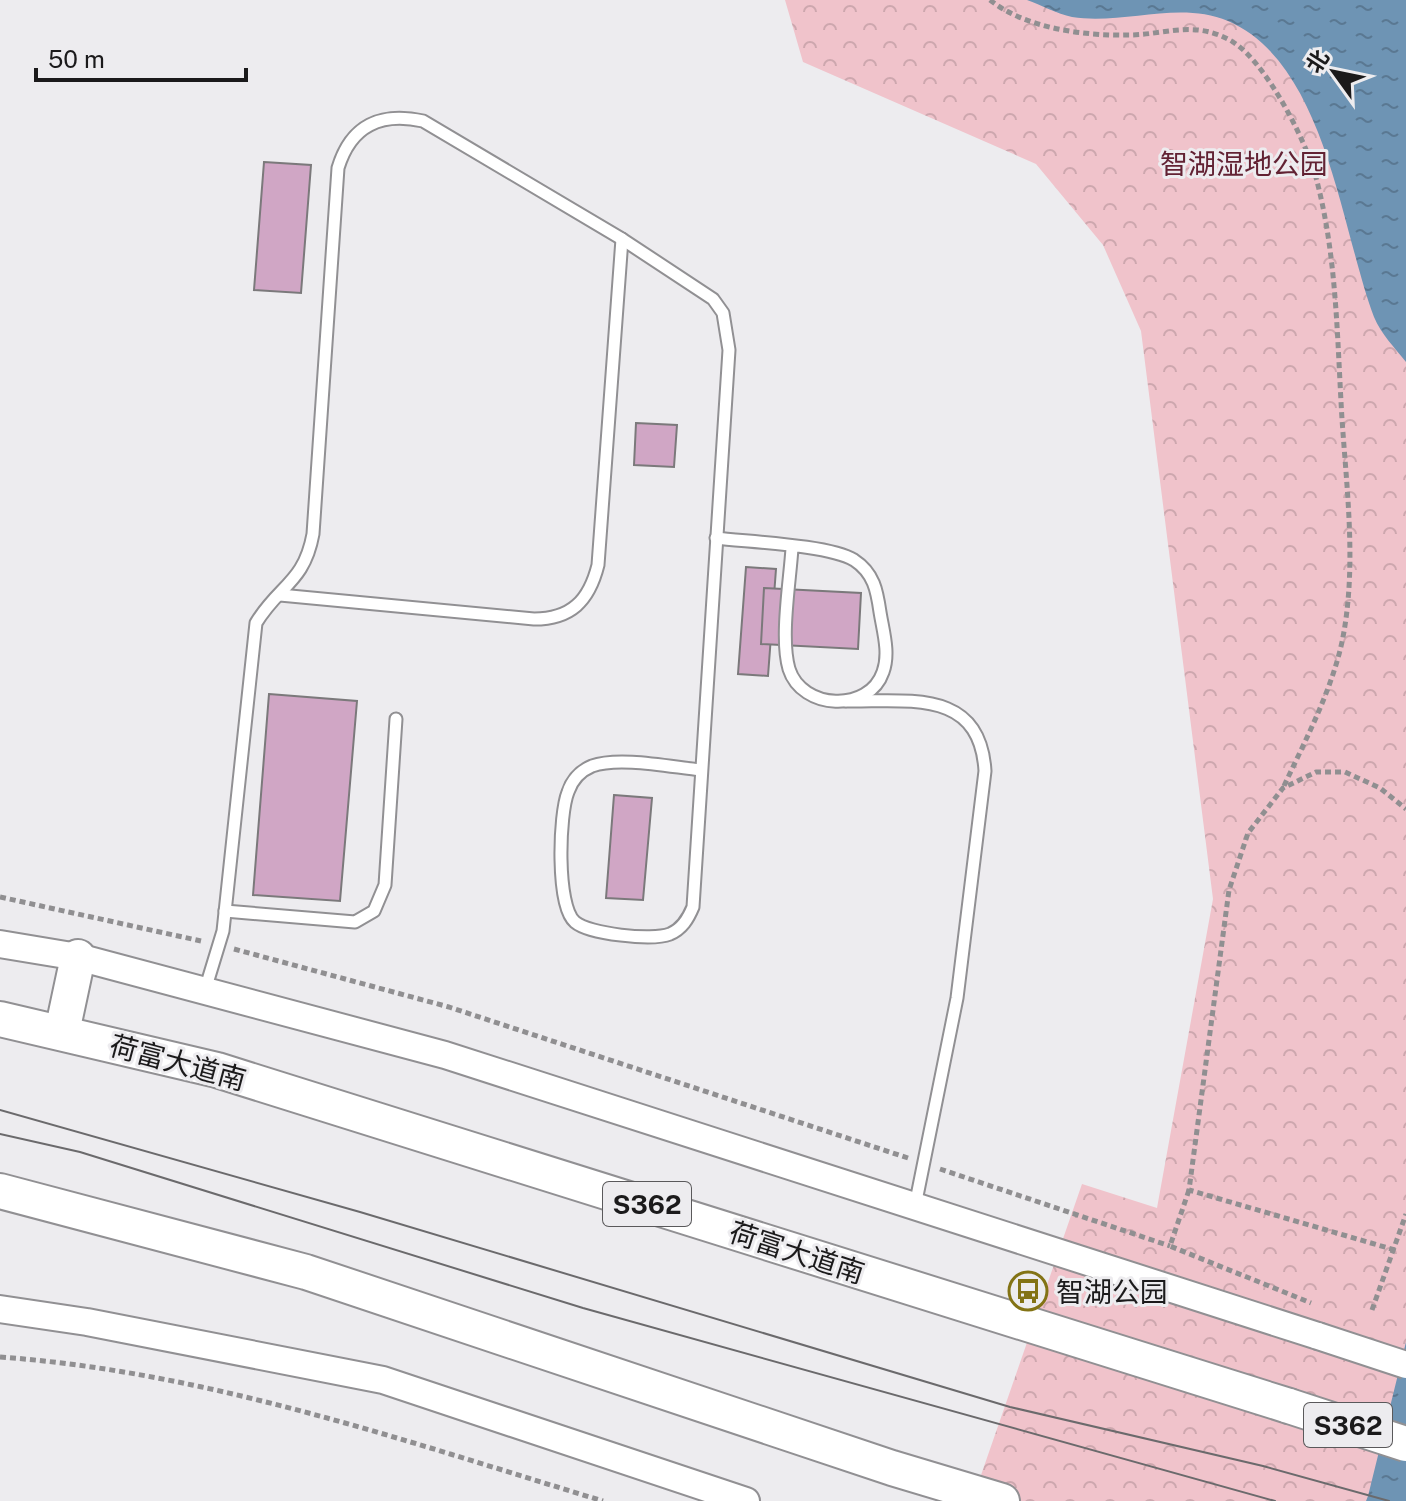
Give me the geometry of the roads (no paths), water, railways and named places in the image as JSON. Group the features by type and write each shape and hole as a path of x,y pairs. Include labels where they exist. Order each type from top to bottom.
{"main road":[{"path":"62,1032 78,957"},
{"name":"荷富大道南","path":"0,1019 217,1070 426,1133 1406,1444"},
{"path":"0,1191 306,1272 892,1468 1002,1501"}],"street":[{"path":"0,944 78,957 445,1055 1406,1365"},
{"path":"0,1309 87,1322 383,1380 746,1501"}],"lane":[{"path":"204,991 219,945 225,911 252,640 264,610 302,571 313,534 338,168 354,135 369,122 388,117 423,121 622,239 713,299 726,322 729,350 693,907 686,923 670,934 651,937 592,930 575,922 564,906 561,888 566,794 575,777 590,767 609,763 701,770"},
{"path":"280,595 534,619 555,619 572,611 585,599 598,565 622,239"},
{"path":"716,538 840,554 854,560 868,572 876,586 886,650 884,670 877,686 864,696 846,701"},
{"path":"792,548 788,667 795,682 808,695 825,701 937,705 958,712 974,727 983,745 985,771 957,998 915,1207"},
{"path":"225,911 355,922 374,911 385,885 396,719"}],"water":[{"path":"1027,0 1406,0 1406,362 1374,317 1339,196 1309,110 1288,73 1261,42 1228,21 1209,15 1171,13 1092,19 1072,17"},
{"path":"1406,1342 1406,1501 1366,1501 1368,1496"}],"tram line":[{"path":"0,1110 360,1212 1010,1407 1263,1466 1389,1501"},
{"path":"0,1134 80,1152 583,1308 1275,1501"}],"place":[{"name":"智湖公园","path":"1028,1291"}],"park label":[{"name":"智湖湿地公园","path":"1244,163"}]}
